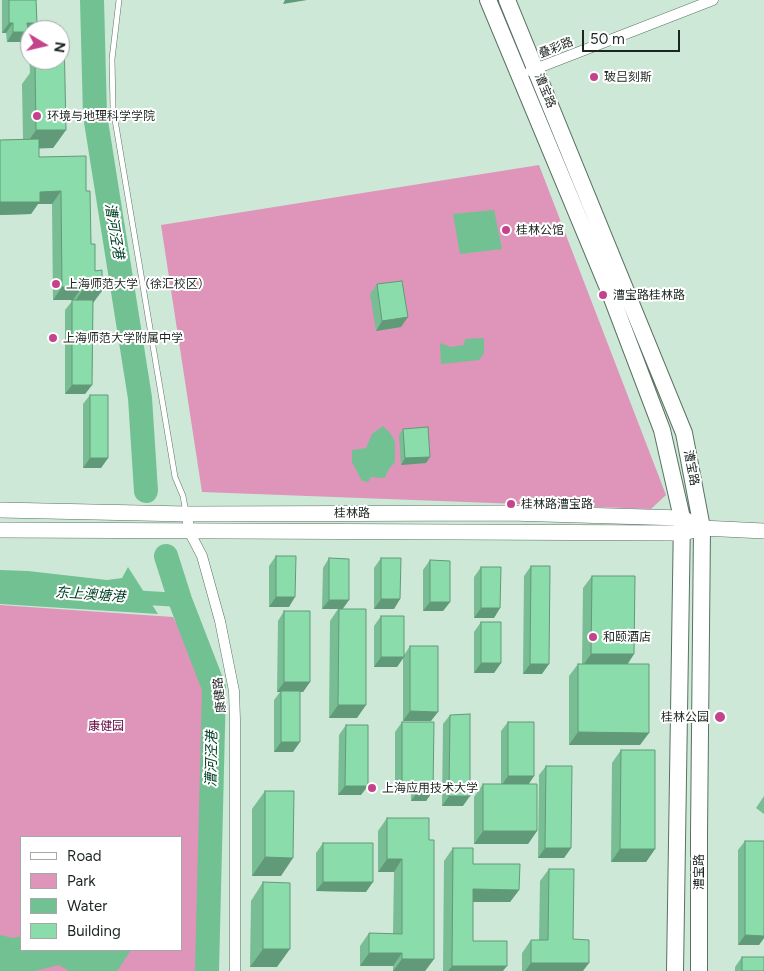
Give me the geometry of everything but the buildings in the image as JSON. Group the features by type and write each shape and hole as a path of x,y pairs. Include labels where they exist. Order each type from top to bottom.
{"main road":[{"name":"漕宝路","path":"488,0 610,293 662,430 682,525 675,971"},
{"name":"漕宝路","path":"507,0 684,433 702,528 699,971"},
{"name":"桂林路","path":"0,510 186,514 509,513 764,531"},
{"name":"桂林路","path":"0,530 190,531 682,525"}],"street":[{"name":"叠彩路","path":"518,74 536,69 713,0"},
{"name":"康健路","path":"186,514 190,531 202,556 220,621 234,691 235,971"}],"lane":[{"path":"119,0 112,59 113,108 175,477 183,496 186,514"}],"green space":[{"path":"539,165 666,495 651,509 202,492 161,225"},
{"name":"康健园","path":"0,605 173,617 214,688 207,971 0,971"}],"water":[{"path":"494,210 502,249 460,254 453,214"},
{"path":"484,338 484,353 479,360 441,364 440,343 451,347 464,345 465,339"},
{"path":"383,426 391,434 395,442 395,462 388,470 385,478 371,477 368,482 362,481 352,462 352,450 366,448 372,434"},
{"path":"128,567 158,614 0,604 0,570 28,571 107,580 122,578"},
{"path":"0,935 13,938 20,936 20,951 130,951 117,971 69,971 59,965 35,971 0,971"}],"waterway":[{"name":"漕河泾港","path":"92,0 95,115 140,398 146,491"},
{"name":"漕河泾港","path":"166,556 180,600 214,688 207,971"},
{"name":"东上澳塘港","path":"130,597 180,600"}],"place":[{"name":"玻吕刻斯","path":"594,77"},
{"name":"环境与地理科学学院","path":"37,116"},
{"name":"桂林公馆","path":"506,230"},
{"name":"上海师范大学（徐汇校区）","path":"56,284"},
{"name":"漕宝路桂林路","path":"603,295"},
{"name":"上海师范大学附属中学","path":"53,338"},
{"name":"桂林路漕宝路","path":"511,504"},
{"name":"和颐酒店","path":"593,637"},
{"name":"桂林公园","path":"720,717"},
{"name":"上海应用技术大学","path":"372,788"}]}
